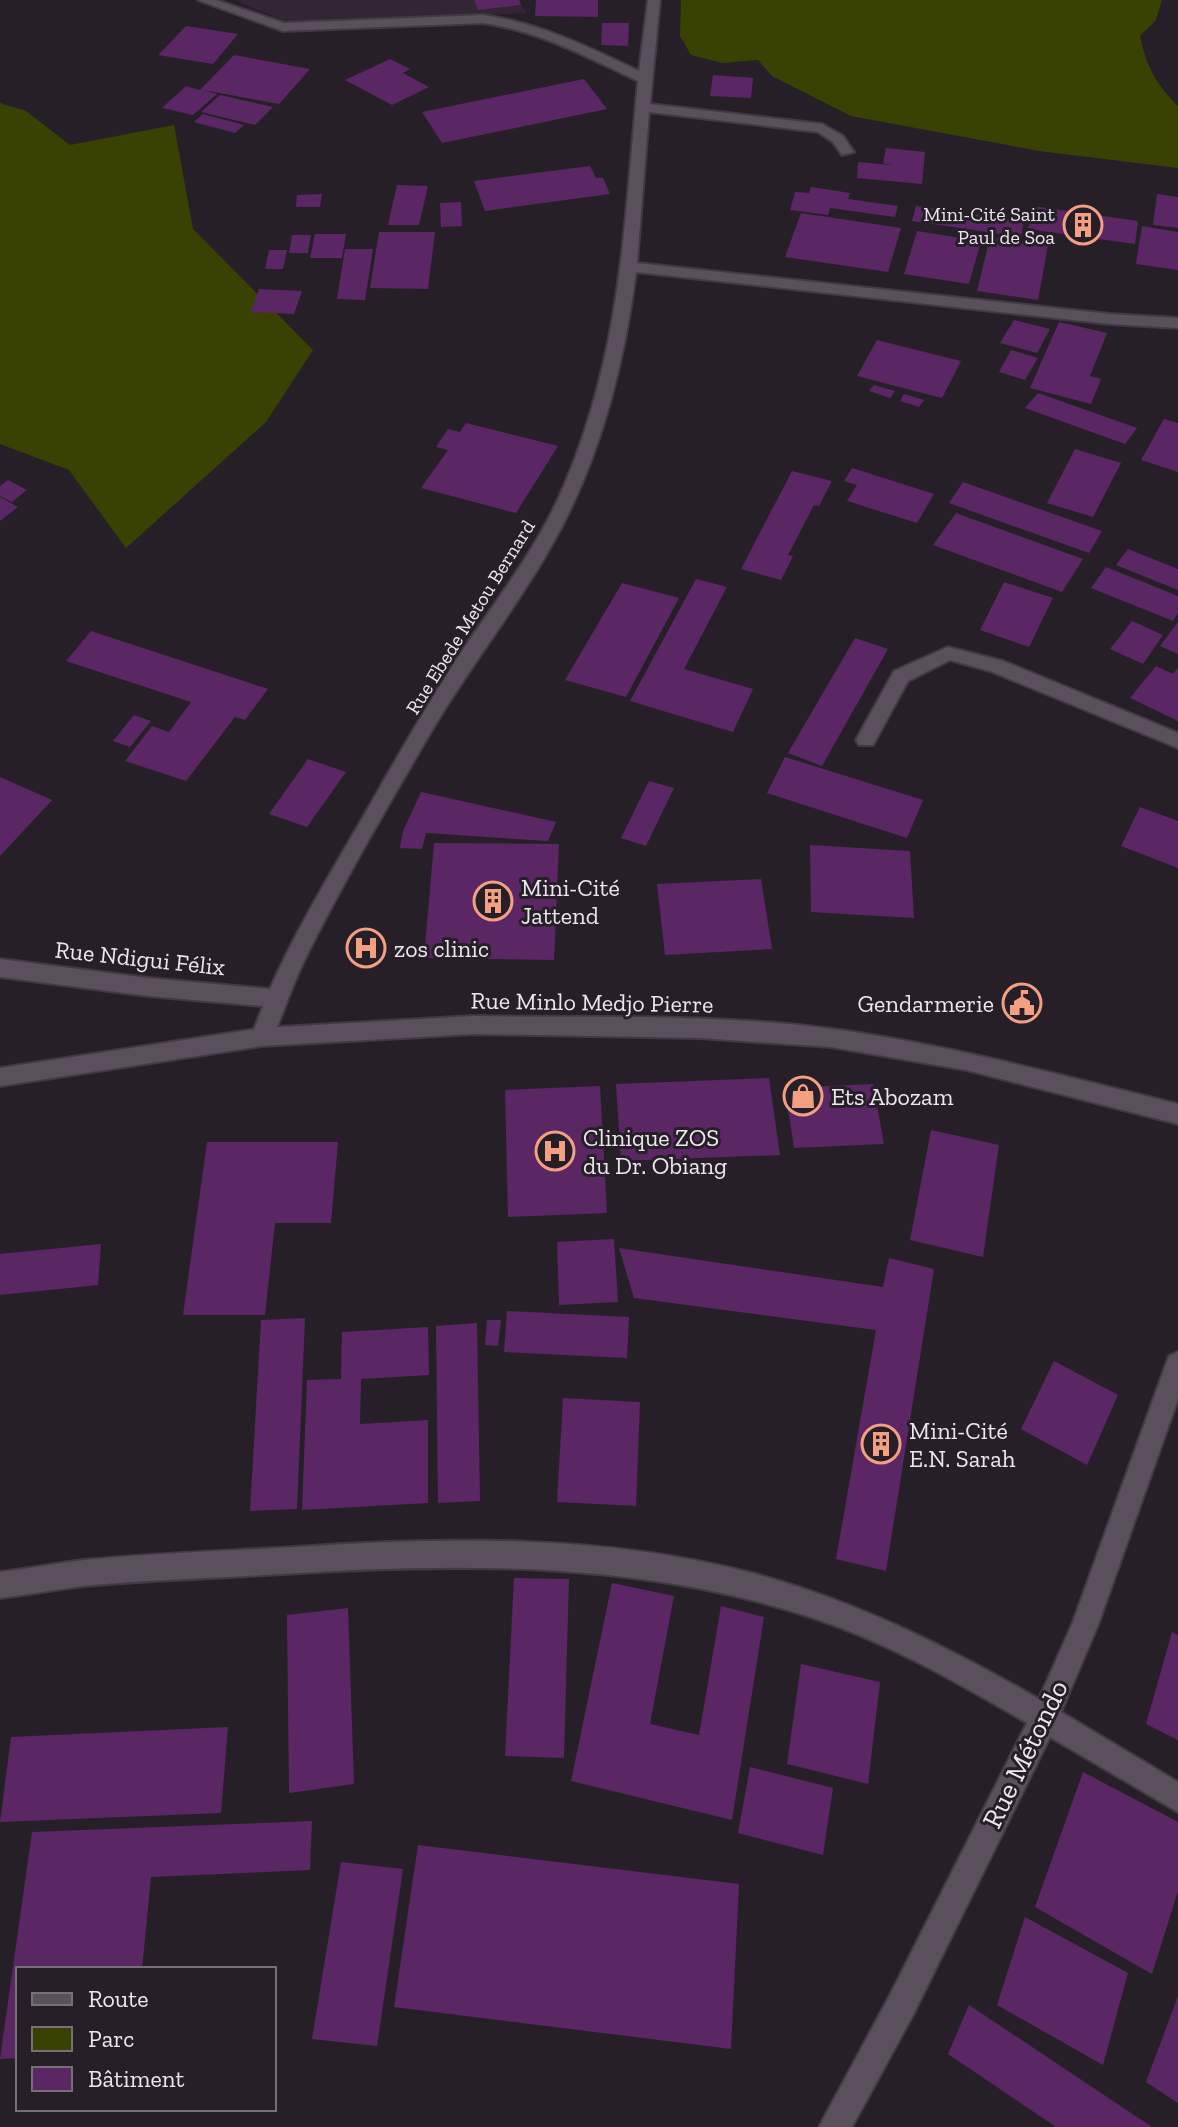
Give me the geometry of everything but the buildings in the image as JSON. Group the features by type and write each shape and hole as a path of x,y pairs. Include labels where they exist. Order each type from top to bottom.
{"street":[{"path":"204,0 283,27 483,19 511,21 536,28 643,78"},
{"name":"Rue Ebede Metou Bernard","path":"262,1037 275,998 324,903 465,661 519,584 555,525 579,465 612,368 629,267 643,78 654,0"},
{"path":"642,107 822,128 838,139 847,152"},
{"path":"629,267 1110,319 1178,323"},
{"path":"866,740 901,676 948,653 996,666 1178,741"},
{"name":"Rue Ndigui Félix","path":"0,968 148,987 275,998"},
{"name":"Rue Minlo Medjo Pierre","path":"0,1077 262,1037 474,1025 699,1029 831,1038 966,1061 1178,1114"},
{"name":"Rue Métondo","path":"835,2127 901,2006 1044,1720 1085,1625 1178,1364"},
{"path":"0,1585 95,1572 368,1554 461,1552 583,1556 720,1578 817,1606 901,1639 1178,1798"}],"shaded area":[{"path":"235,0 519,0 526,13 289,23"}],"green space":[{"path":"681,0 1162,0 1156,20 1140,36 1153,74 1178,106 1178,168 1039,151 851,116 772,76 758,60 722,63 691,55 680,36"},
{"path":"0,103 26,111 70,145 174,125 193,229 313,350 266,422 126,548 69,470 0,444"}],"place":[{"name":"Mini-Cité Saint Paul de Soa","path":"1083,225"},
{"name":"Mini-Cité Jattend","path":"493,901"},
{"name":"zos clinic","path":"366,948"},
{"name":"Gendarmerie","path":"1022,1003"},
{"name":"Ets Abozam","path":"803,1096"},
{"name":"Clinique ZOS du Dr. Obiang","path":"555,1151"},
{"name":"Mini-Cité E.N. Sarah","path":"881,1444"}]}
